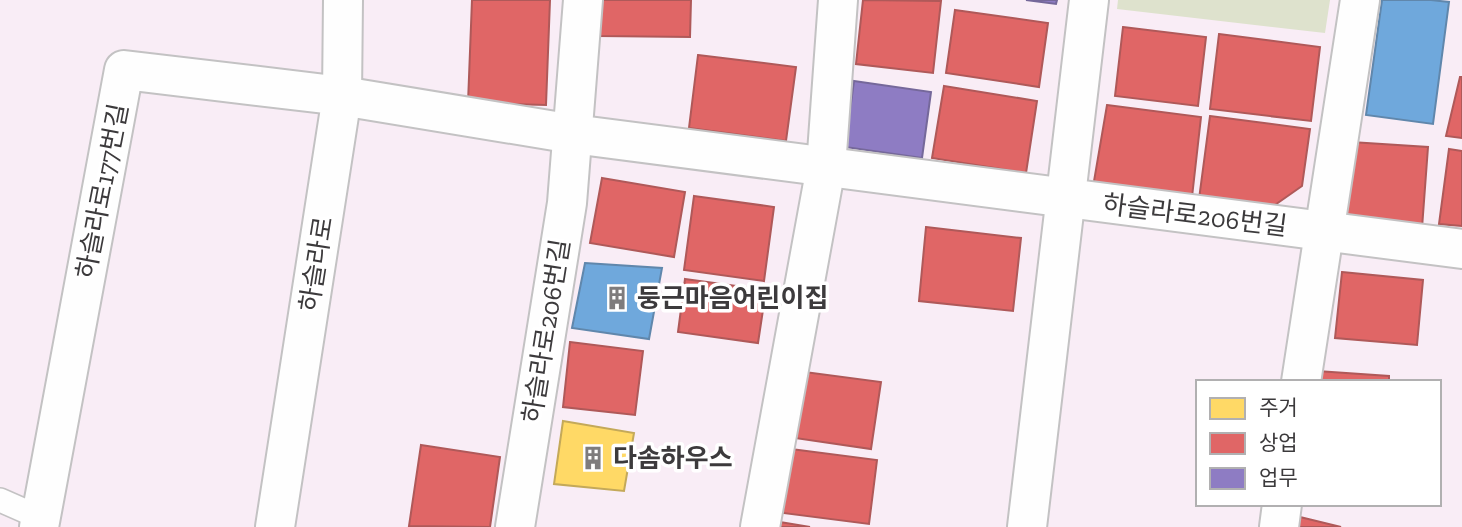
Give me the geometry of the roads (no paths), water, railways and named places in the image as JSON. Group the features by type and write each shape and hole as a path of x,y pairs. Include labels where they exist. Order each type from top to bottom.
{"street":[{"name":"하슬라로","path":"275,527 342,96 343,0"},
{"name":"하슬라로206번길","path":"514,527 567,203 583,0"},
{"path":"760,527 825,167 838,0"},
{"name":"하슬라로206번길","path":"1027,527 1089,0"},
{"name":"하슬라로206번길","path":"1301,380 1360,0"},
{"name":"하슬라로177번길","path":"40,523 124,70 342,96"},
{"name":"하슬라로206번길","path":"342,96 572,135 1462,249"},
{"path":"1279,527 1282,506"}],"lane":[{"path":"0,499 40,523"}],"place":[{"name":"둥근마음어린이집","path":"617,298"},
{"name":"다솜하우스","path":"593,458"}]}
